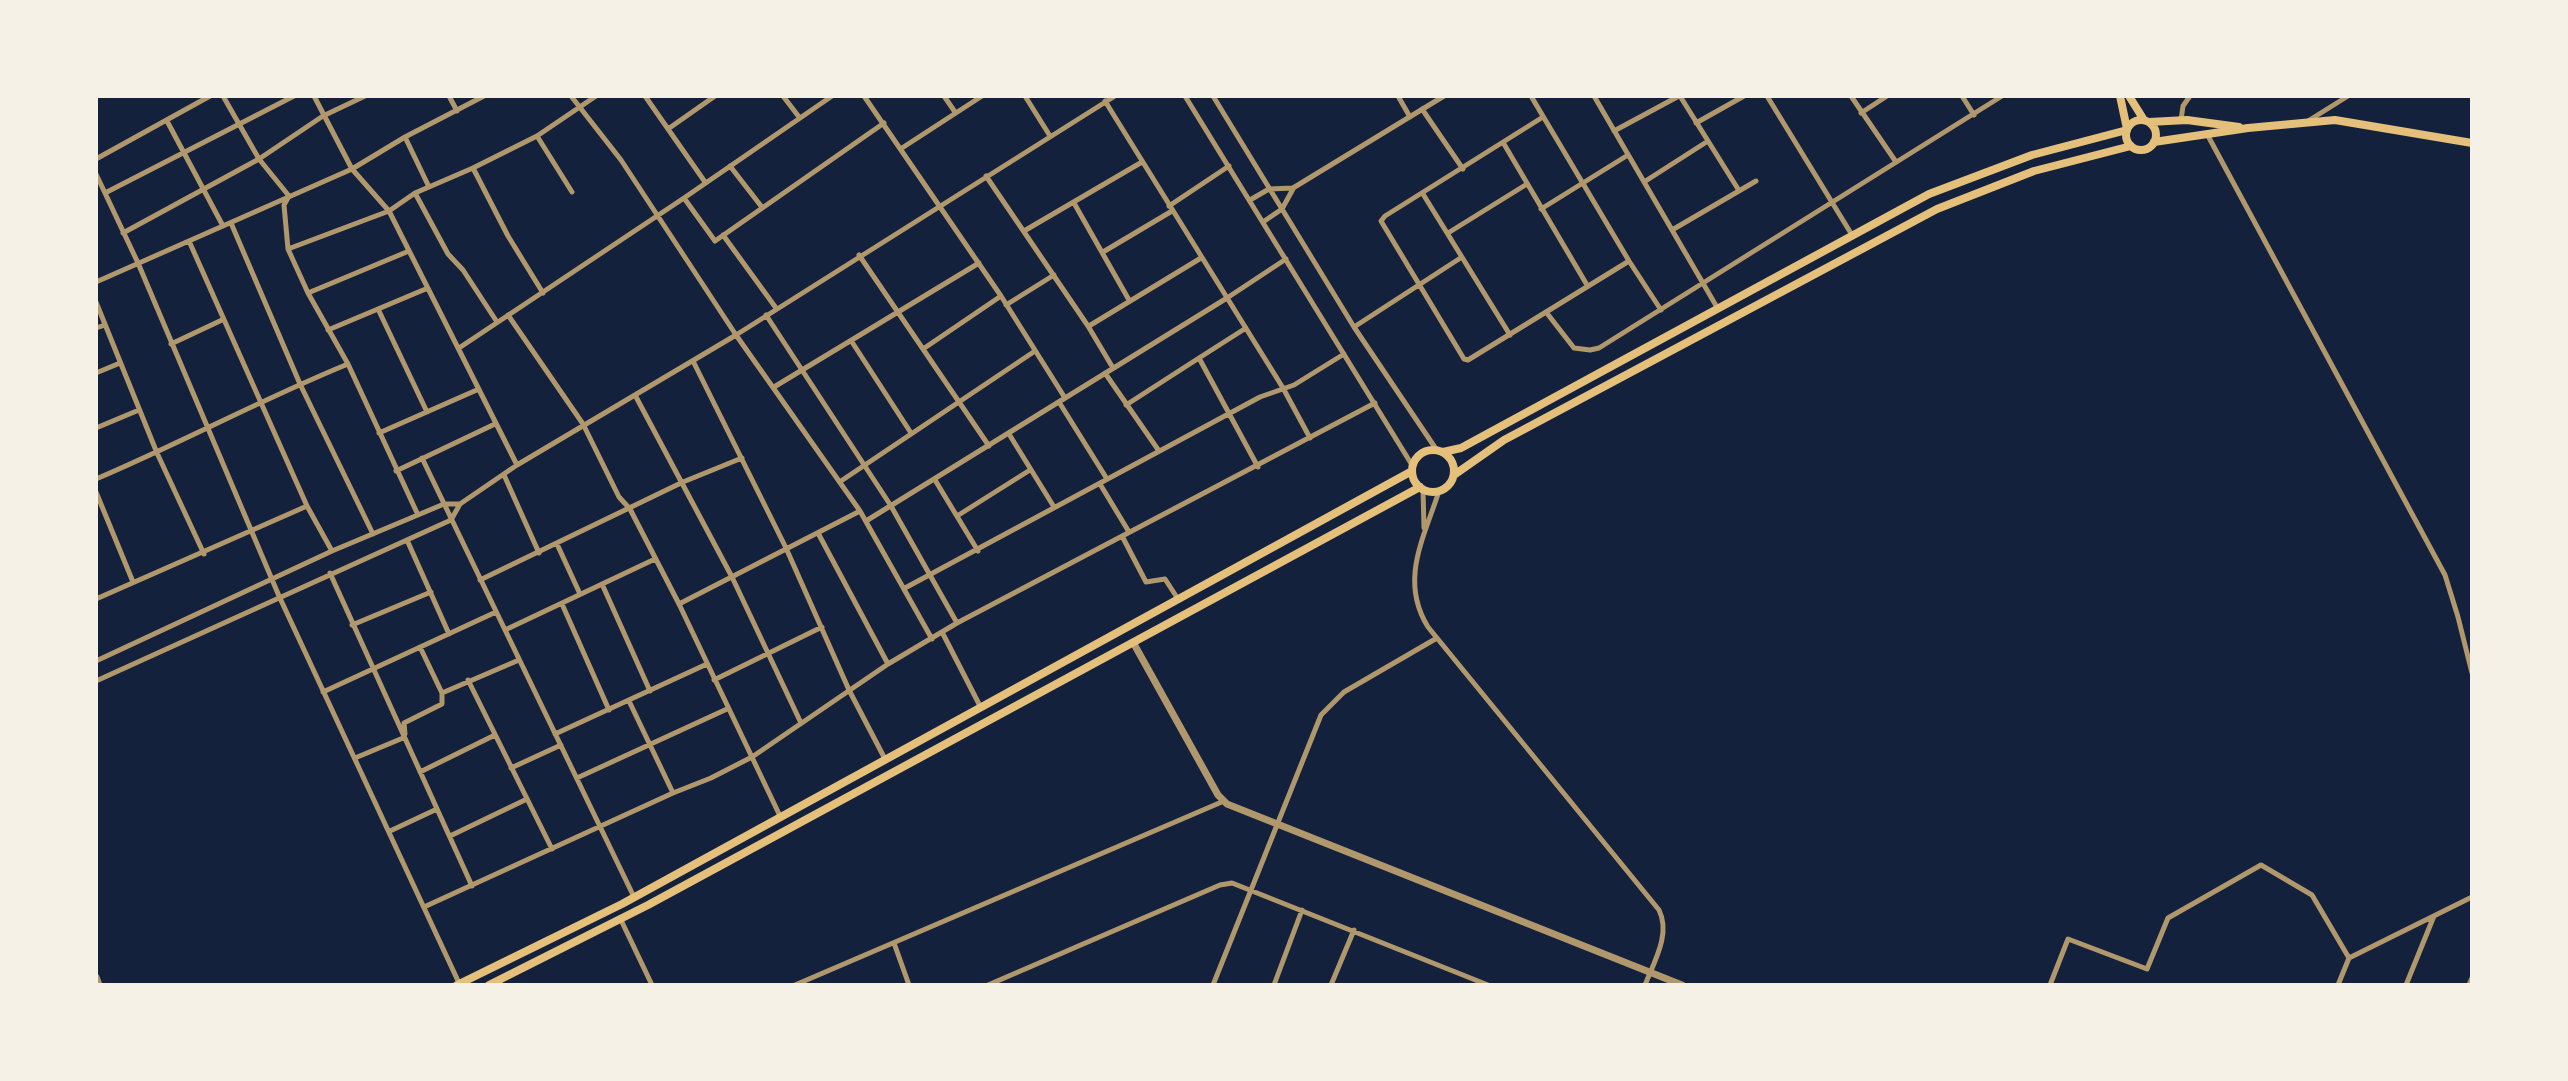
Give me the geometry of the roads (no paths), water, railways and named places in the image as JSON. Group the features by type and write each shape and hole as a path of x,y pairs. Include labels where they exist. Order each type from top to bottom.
{"main road":[{"path":"2120,96 2127,139 2131,146"},
{"path":"2129,96 2156,133 2154,142"},
{"path":"458,984 635,898 1178,599 1412,468 1424,451 1461,448 1929,194 2032,155 2127,129 2136,121 2181,120 2248,128"},
{"path":"1454,475 1504,440 1937,209 2034,171 2131,146 2144,149 2154,142 2206,133 2308,121 2335,120 2472,143"},
{"path":"489,985 621,919 1421,488 1439,491 1449,485 1454,466 1439,450"},
{"path":"1412,468 1421,488"}],"street":[{"path":"96,159 210,96"},
{"path":"223,96 259,159 289,196"},
{"path":"105,193 294,96"},
{"path":"314,96 352,169 389,211 517,465"},
{"path":"123,233 259,159 323,116 365,96"},
{"path":"449,96 457,111"},
{"path":"96,282 352,169 484,96"},
{"path":"571,96 621,160 736,335 841,481 932,639"},
{"path":"288,249 389,211 415,193 537,136 596,96"},
{"path":"645,96 705,182"},
{"path":"668,129 715,96"},
{"path":"783,96 799,117"},
{"path":"459,348 832,96"},
{"path":"864,96 1001,296 1065,398"},
{"path":"944,96 955,112"},
{"path":"902,148 982,96"},
{"path":"1025,96 1050,136"},
{"path":"96,681 451,520 460,504 517,465 736,335 1115,96"},
{"path":"1185,96 1412,468"},
{"path":"1398,96 1410,117"},
{"path":"1250,200 1269,189 1293,188 1444,96"},
{"path":"1531,96 1661,310"},
{"path":"1594,96 1718,309"},
{"path":"1614,131 1679,96 1738,189"},
{"path":"1696,123 1744,96"},
{"path":"1767,96 1853,236"},
{"path":"1851,96 1896,162"},
{"path":"1861,113 1887,96"},
{"path":"1962,96 1974,115"},
{"path":"1546,312 1574,348 1599,348 2002,96"},
{"path":"2181,120 2183,106 2190,96"},
{"path":"2308,121 2348,96"},
{"path":"1216,97 1354,327 1439,450"},
{"path":"1105,101 1283,388 1310,438"},
{"path":"1422,109 1463,169"},
{"path":"1543,117 1381,221 1419,287 1464,359 1472,359 1629,261"},
{"path":"167,121 224,226"},
{"path":"684,198 715,241 884,123"},
{"path":"2206,133 2445,575 2472,673"},
{"path":"537,136 572,192"},
{"path":"405,137 429,187"},
{"path":"1644,182 1708,141"},
{"path":"1504,144 1587,285"},
{"path":"1541,209 1628,155"},
{"path":"1024,231 1142,162"},
{"path":"730,166 761,206"},
{"path":"1103,252 1229,166"},
{"path":"473,168 508,236 543,293"},
{"path":"96,174 138,263 274,578 279,596 458,984"},
{"path":"986,176 1113,368"},
{"path":"1672,230 1756,181"},
{"path":"1448,233 1527,184"},
{"path":"1263,222 1282,209 1293,188"},
{"path":"415,193 448,254 463,270 497,322"},
{"path":"1423,194 1510,335"},
{"path":"289,196 284,205 288,249 308,293 348,364 418,515"},
{"path":"1074,203 1129,300"},
{"path":"231,223 300,384 373,534"},
{"path":"723,235 776,308"},
{"path":"189,241 307,506 332,551"},
{"path":"308,293 409,251"},
{"path":"859,255 989,446"},
{"path":"1354,327 1462,257"},
{"path":"1088,326 1201,258"},
{"path":"866,521 1286,259"},
{"path":"774,387 979,263"},
{"path":"1006,305 1054,275"},
{"path":"328,330 428,288"},
{"path":"923,349 1001,296"},
{"path":"96,302 157,453 204,554"},
{"path":"379,311 427,412"},
{"path":"508,315 583,424 619,497 630,509 780,816"},
{"path":"766,315 891,506 957,623"},
{"path":"171,344 222,320"},
{"path":"96,328 105,325"},
{"path":"1126,405 1246,328"},
{"path":"852,342 911,433"},
{"path":"841,481 1035,351"},
{"path":"905,589 1260,397 1294,385 1344,354"},
{"path":"1199,358 1258,467"},
{"path":"693,361 786,548 849,690 885,759"},
{"path":"96,373 120,363"},
{"path":"96,479 208,430 260,401 348,364"},
{"path":"1105,373 1159,451"},
{"path":"379,433 479,389"},
{"path":"635,395 732,577 801,723"},
{"path":"1059,402 1107,479"},
{"path":"424,907 752,757 888,664 957,623 1375,403"},
{"path":"96,428 139,410"},
{"path":"396,471 495,424"},
{"path":"1009,434 1054,507"},
{"path":"422,458 635,898"},
{"path":"480,580 683,482 742,458"},
{"path":"957,516 1030,470"},
{"path":"504,475 539,553"},
{"path":"935,480 978,551"},
{"path":"1100,484 1129,532"},
{"path":"1421,488 1423,537"},
{"path":"1439,491 1414,569 1414,590 1423,619 1659,910 1664,922 1664,934 1645,985"},
{"path":"96,492 133,582"},
{"path":"96,661 332,551 444,504 460,504"},
{"path":"96,599 307,506"},
{"path":"679,604 860,511"},
{"path":"818,533 888,664"},
{"path":"1122,536 1146,582 1165,579 1178,599"},
{"path":"407,540 449,634"},
{"path":"557,544 580,594"},
{"path":"505,630 655,559"},
{"path":"330,573 472,886"},
{"path":"602,584 650,691"},
{"path":"352,625 431,592"},
{"path":"562,604 609,710"},
{"path":"323,692 496,612"},
{"path":"714,680 822,627"},
{"path":"942,632 980,706"},
{"path":"1213,985 1318,722 1326,709 1344,692 1437,638"},
{"path":"1134,644 1224,801 1682,985"},
{"path":"404,737 404,723 442,704 442,693 420,647"},
{"path":"442,693 519,660"},
{"path":"555,734 707,664"},
{"path":"468,680 552,849"},
{"path":"629,701 673,793"},
{"path":"577,778 727,709"},
{"path":"420,772 495,735"},
{"path":"355,758 404,737"},
{"path":"511,768 561,745"},
{"path":"450,836 527,799"},
{"path":"795,985 1224,801"},
{"path":"390,831 437,809"},
{"path":"2050,985 2068,939 2147,969 2168,918 2261,865 2312,895 2349,958"},
{"path":"988,985 1220,885 1232,883 1488,985"},
{"path":"2338,985 2349,958 2472,897"},
{"path":"1274,985 1302,910"},
{"path":"2406,985 2435,915"},
{"path":"621,919 652,985"},
{"path":"1332,985 1354,930"},
{"path":"894,943 909,985"},
{"path":"96,977 99,985"},
{"path":"2469,985 2472,978"}]}
